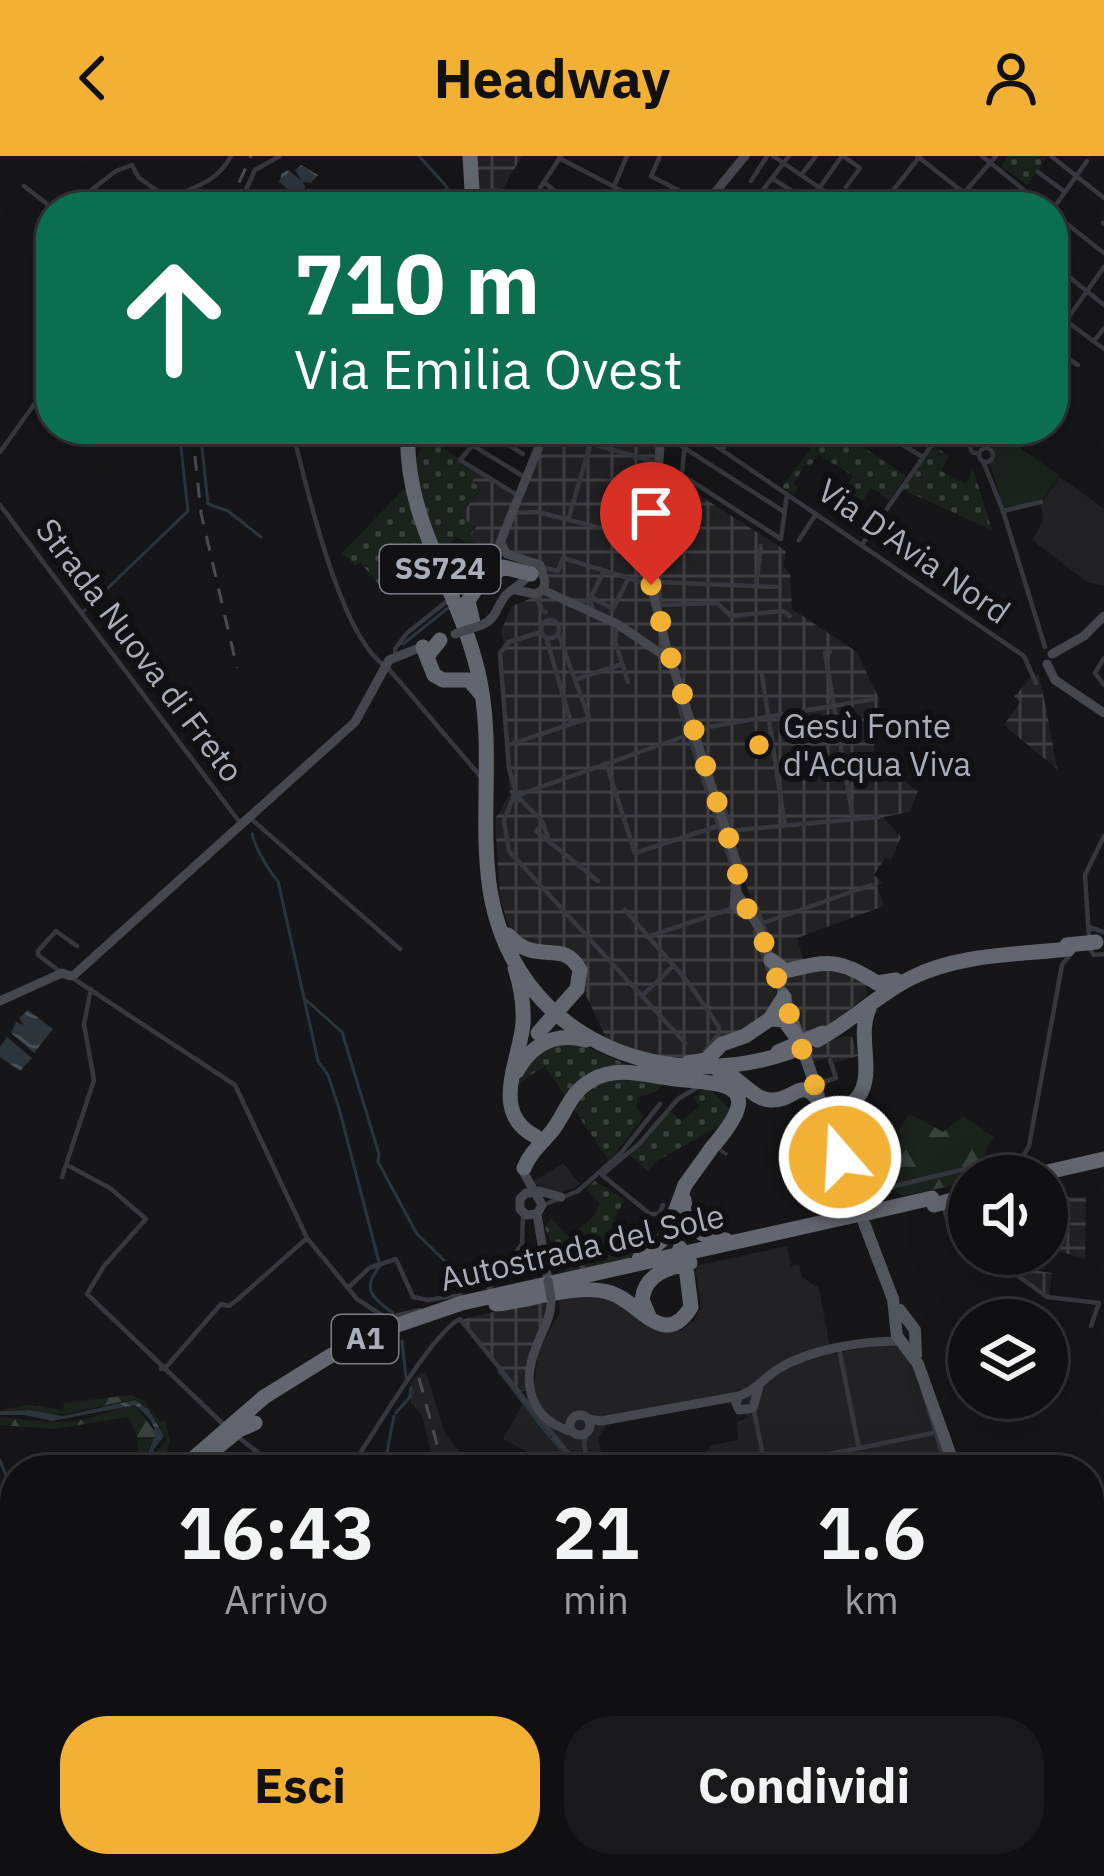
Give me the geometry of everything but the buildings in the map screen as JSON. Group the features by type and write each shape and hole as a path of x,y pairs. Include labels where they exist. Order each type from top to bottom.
{"highway":[{"path":"468,156 470,192"},
{"name":"SS724","path":"409,444 408,469 417,513 470,642 484,708 488,872 494,910 510,953 549,1006 599,1043 656,1064 710,1064 778,1055"},
{"name":"SS724","path":"410,444 418,505 481,667 490,734 491,872 506,932 542,992 572,1021 608,1044 651,1059 686,1064 778,1055 826,1034 905,979"},
{"path":"442,567 457,588 466,590 501,567 513,566 533,581"},
{"path":"471,586 468,607 481,667"},
{"path":"450,601 467,657 464,670 455,678"},
{"path":"448,637 418,655 440,679 475,684 484,708"},
{"path":"506,932 528,952 567,954 578,964 581,978 514,1067"},
{"name":"SS724","path":"826,1034 905,979 952,960 1100,941"},
{"path":"542,992 537,969 559,952"},
{"path":"510,953 523,1011 510,1084 525,1143"},
{"path":"768,960 777,968 792,970 832,962 882,984 905,979"},
{"path":"723,1034 745,1036 770,1019 783,995 784,979 792,970"},
{"path":"850,1016 869,993 860,972"},
{"path":"830,1128 836,1112 863,1087 866,1013 905,979"},
{"path":"770,1019 784,1020 801,1043"},
{"path":"826,1034 854,1029 863,1048"},
{"path":"723,1034 721,1055 736,1062"},
{"path":"686,1064 706,1060 723,1034"},
{"path":"510,1084 529,1053 551,1039 571,1037 599,1043"},
{"path":"778,1055 762,1063 754,1074 755,1086 766,1096 796,1088 809,1067"},
{"path":"710,1064 731,1073 765,1099 806,1089 831,1109 848,1105"},
{"path":"525,1143 548,1130 578,1083 610,1069 721,1078 738,1088 745,1108 739,1127 713,1147"},
{"path":"525,1143 578,1090 600,1076 618,1072 725,1084 738,1098 734,1120 670,1206 670,1231 651,1252 585,1276"},
{"path":"525,1143 553,1120"},
{"path":"1068,1169 1100,1164"},
{"path":"1068,1173 1100,1164"},
{"path":"692,1178 684,1200 686,1214 707,1237 723,1240 777,1233"},
{"path":"681,1248 679,1217 692,1178"},
{"name":"Autostrada del Sole","path":"202,1455 277,1396 374,1334 948,1197"},
{"path":"670,1206 681,1248 685,1267 691,1298 688,1310 674,1322 655,1321 642,1300 652,1278 671,1268 733,1249"},
{"name":"Autostrada del Sole","path":"199,1455 240,1415 301,1373 357,1342 431,1312 861,1217"},
{"path":"487,1305 603,1291 626,1299 655,1323 669,1325 683,1319 691,1307 685,1267"},
{"path":"344,1364 374,1334 431,1312"},
{"path":"198,1455 245,1397"},
{"path":"203,1455 255,1423"}],"main road":[{"path":"783,995 951,1455"}],"street":[{"path":"186,192 215,179 231,156"},
{"path":"245,192 266,159 280,156"},
{"path":"613,186 627,156"},
{"path":"660,156 651,176 678,192"},
{"path":"712,192 745,156"},
{"path":"751,181 770,156 826,192"},
{"path":"761,192 789,156"},
{"path":"801,175 816,156"},
{"path":"817,192 843,156 860,168 847,188"},
{"path":"893,192 919,156 963,192 996,156"},
{"path":"982,156 1027,192"},
{"path":"1051,156 1104,198"},
{"path":"556,192 542,185 560,157 625,192"},
{"path":"1066,192 1087,161"},
{"path":"89,192 132,165 141,180 159,192"},
{"path":"1038,172 1064,192"},
{"path":"772,178 790,192"},
{"path":"24,186 36,195"},
{"path":"1068,225 1104,254"},
{"path":"1068,317 1104,267"},
{"path":"1068,276 1104,305"},
{"path":"1068,322 1104,349"},
{"path":"1094,341 1104,328"},
{"path":"1068,359 1078,365"},
{"path":"0,452 36,402"},
{"path":"296,444 317,526 354,628 369,653 482,777"},
{"path":"471,586 502,551 502,537 540,444"},
{"path":"568,518 590,444"},
{"path":"597,444 656,459"},
{"path":"659,444 650,562 660,605 717,603 731,616 783,611 790,616"},
{"path":"678,444 785,512"},
{"path":"686,444 682,475 781,539 788,492"},
{"name":"Via D'Avia Nord","path":"713,444 1024,656 1036,683"},
{"path":"723,450 727,444"},
{"path":"901,444 921,456"},
{"path":"863,543 932,444"},
{"path":"969,444 972,452 984,455"},
{"path":"987,444 984,455 1055,680 1104,713"},
{"path":"519,496 460,459 472,445 526,478"},
{"path":"508,445 523,454"},
{"path":"1004,511 1041,502"},
{"name":"Strada Nuova di Freto","path":"0,505 245,821 400,949"},
{"path":"800,540 817,512"},
{"path":"512,513 568,518 651,541"},
{"path":"756,587 761,546"},
{"path":"502,551 533,581 662,650"},
{"path":"448,637 493,620 505,596 558,571 563,558 654,584 776,587"},
{"path":"589,602 604,571"},
{"path":"533,581 613,609 628,579"},
{"path":"533,581 545,615 543,634 572,724"},
{"path":"654,584 662,650 696,731 701,765 738,867 741,906 758,921 768,960"},
{"path":"418,655 395,649 450,601"},
{"path":"589,602 662,650"},
{"path":"508,745 589,718 558,625 545,615"},
{"path":"1051,658 1104,616"},
{"path":"620,629 614,641 628,682"},
{"path":"558,633 508,642 500,653 508,745 517,796 544,824 550,843 598,881"},
{"path":"830,652 825,653 853,819"},
{"path":"0,1001 70,976 355,722 384,666 418,655"},
{"path":"1104,658 1095,675 1104,685"},
{"path":"577,679 622,664"},
{"path":"762,675 785,826"},
{"path":"674,693 696,731"},
{"path":"685,1043 509,851 504,821 517,796 714,726 874,699"},
{"path":"605,763 635,853 725,827 878,817"},
{"path":"722,802 725,827"},
{"path":"1100,941 1085,875 1104,836"},
{"path":"758,921 871,885"},
{"path":"647,938 741,906"},
{"path":"625,910 688,982 723,1034 707,1046 710,1064"},
{"path":"77,946 56,931 38,955 235,1085 307,1238 348,1288 382,1317 487,1292 523,1244 532,1205"},
{"path":"755,932 783,995"},
{"path":"805,1132 890,1187 1017,1159 1028,1151 1062,965 1074,952 1068,943"},
{"path":"641,996 673,967"},
{"path":"62,1177 94,1082 84,1024 91,989"},
{"path":"819,1096 836,1078 830,1060"},
{"path":"670,1206 653,1215 602,1175 639,1144 681,1096 702,1083"},
{"path":"532,1205 578,1191 621,1153 657,1105 665,1113"},
{"path":"525,1143 545,1195 561,1197"},
{"path":"525,1143 551,1298 550,1315 533,1356 533,1400 541,1416 556,1430 581,1430 601,1421 708,1400 746,1402"},
{"path":"67,1166 110,1188 145,1217 87,1294 222,1424"},
{"path":"937,1177 948,1223"},
{"path":"538,1232 546,1209 561,1197"},
{"path":"161,1369 221,1304 229,1306 238,1300 307,1238"},
{"path":"464,1296 458,1273 483,1262 488,1254"},
{"path":"348,1288 379,1263 392,1259 398,1262 416,1299 464,1296"},
{"path":"483,1262 498,1277"},
{"path":"1017,1275 1047,1297 1099,1303 1091,1326"},
{"path":"360,1455 455,1319 464,1321 572,1455"},
{"path":"746,1402 760,1383 798,1360 903,1334"},
{"path":"841,1349 859,1448"},
{"path":"924,1378 922,1396 941,1455"},
{"path":"520,1393 532,1386"},
{"path":"520,1393 533,1400"},
{"path":"746,1402 763,1455"},
{"path":"581,1430 586,1455"},
{"path":"825,1455 933,1433"},
{"path":"236,1435 261,1455"}],"shaded area":[{"path":"472,156 522,156 501,192 474,192"},
{"path":"541,444 658,444 648,576 701,767 780,1004 699,1059 654,1056 606,1038 584,991 587,974 582,959 570,950 548,951 512,936 500,898 495,819 510,794 498,654 512,606 542,594 544,570 505,555 495,556 469,540 476,527 459,517 481,489 471,482 478,473 518,497"},
{"path":"660,470 786,551 783,566 790,574 792,609 857,652 879,699 873,759 918,791 910,812 883,817 901,837 891,860 885,858 874,875 882,883 877,886 884,906 797,938 803,959 784,969 773,961 752,903 657,603 653,582"},
{"path":"1060,477 1104,509 1104,586 1087,582 1032,540 1043,522 1041,503"},
{"path":"1039,675 1057,769 1004,725 1020,702 1014,697 1032,676"},
{"path":"830,964 866,983 867,995 831,1025 802,1038 783,983 788,974"},
{"path":"852,1037 858,1056 811,1063 807,1050"},
{"path":"563,1163 580,1184 554,1194 533,1182"},
{"path":"1068,1197 1086,1197 1085,1259 1068,1254"},
{"path":"787,1246 791,1266 799,1265 802,1277 819,1288 831,1354 897,1342 917,1346 956,1455 704,1455 712,1445 738,1440 737,1422 749,1417 727,1402 607,1425 598,1438 602,1455 566,1455 563,1451 561,1455 533,1455 503,1439 524,1402 531,1410 538,1351 560,1312 558,1297 598,1293 673,1332 680,1331 694,1321 701,1306 695,1266"},
{"path":"1014,1275 1052,1275 1048,1299"},
{"path":"546,1299 529,1359 528,1389 518,1393 460,1320"},
{"path":"426,1372 445,1434 459,1455 430,1455 422,1415 411,1403 411,1383"}],"green space":[{"path":"1009,156 1048,156 1027,185 1001,166"},
{"path":"424,444 444,444 478,473 472,482 481,488 460,516 476,527 467,543 456,536 442,558 428,530 414,461"},
{"path":"805,444 858,444 906,476 890,500 871,488 854,514 836,503 853,476 818,454 793,484 798,488 794,494 782,487 811,448"},
{"path":"992,444 1015,444 1060,476 1041,501 1004,509 990,464"},
{"path":"931,445 949,455 941,471 966,484 973,469 992,530 901,489"},
{"path":"408,485 429,553 405,562 382,588 360,562 355,565 342,553"},
{"path":"578,1043 665,1081 657,1091 639,1097 636,1106 643,1117 609,1161 545,1066 516,1085 518,1075 547,1046"},
{"path":"707,1086 731,1110 729,1120 657,1161 648,1171 630,1155 670,1111 682,1121 700,1106 694,1098"},
{"path":"910,1114 943,1132 963,1116 994,1137 986,1155 948,1155 948,1186 903,1196 867,1173"},
{"path":"595,1181 625,1200 615,1216 615,1227 645,1249 625,1261 567,1275 545,1228 551,1218 569,1237 593,1217 600,1204 586,1188"},
{"path":"131,1395 144,1401 160,1422 165,1421 170,1441 166,1455 155,1455 167,1440 150,1410 135,1399 65,1414 0,1410 29,1405 63,1410 64,1403"},
{"path":"130,1406 137,1408 156,1433 145,1455 137,1455 138,1442 128,1417 54,1429 0,1425 0,1417 45,1422 90,1418"}],"water":[{"path":"301,165 318,175 311,183 303,182 302,192 292,192 279,182 288,170 302,181 295,170"},
{"path":"28,1010 53,1029 34,1053 11,1033 16,1022 24,1025 19,1018"},
{"path":"7,1037 32,1058 20,1071 0,1057"},
{"path":"135,1400 149,1410 164,1436 152,1455 147,1455 154,1430 135,1405 52,1421 0,1415 0,1411 63,1416"}],"waterway":[{"path":"419,156 449,192"},
{"path":"134,172 156,192"},
{"path":"84,611 188,511 181,444"},
{"path":"202,444 208,504 228,511 261,537"},
{"path":"403,644 448,608"},
{"path":"252,834 278,881 318,1061 339,1108 380,1266 370,1287 393,1313"},
{"path":"305,999 342,1032 378,1162 417,1234 451,1267 455,1278 449,1294"},
{"path":"402,1341 406,1378"},
{"path":"499,1371 549,1436"},
{"path":"396,1413 410,1397 411,1388"},
{"path":"389,1455 394,1416"},
{"path":"552,1439 566,1455"}],"tunnel":[{"path":"545,610 546,614"}],"railway":[{"path":"235,192 251,156"},
{"path":"194,444 201,513 237,668"},
{"path":"419,1378 440,1455"}],"place":[{"name":"Gesù Fonte d'Acqua Viva","path":"759,745"}],"route":[{"path":"651,585 738,867 736,891 759,928 840,1157"}]}
